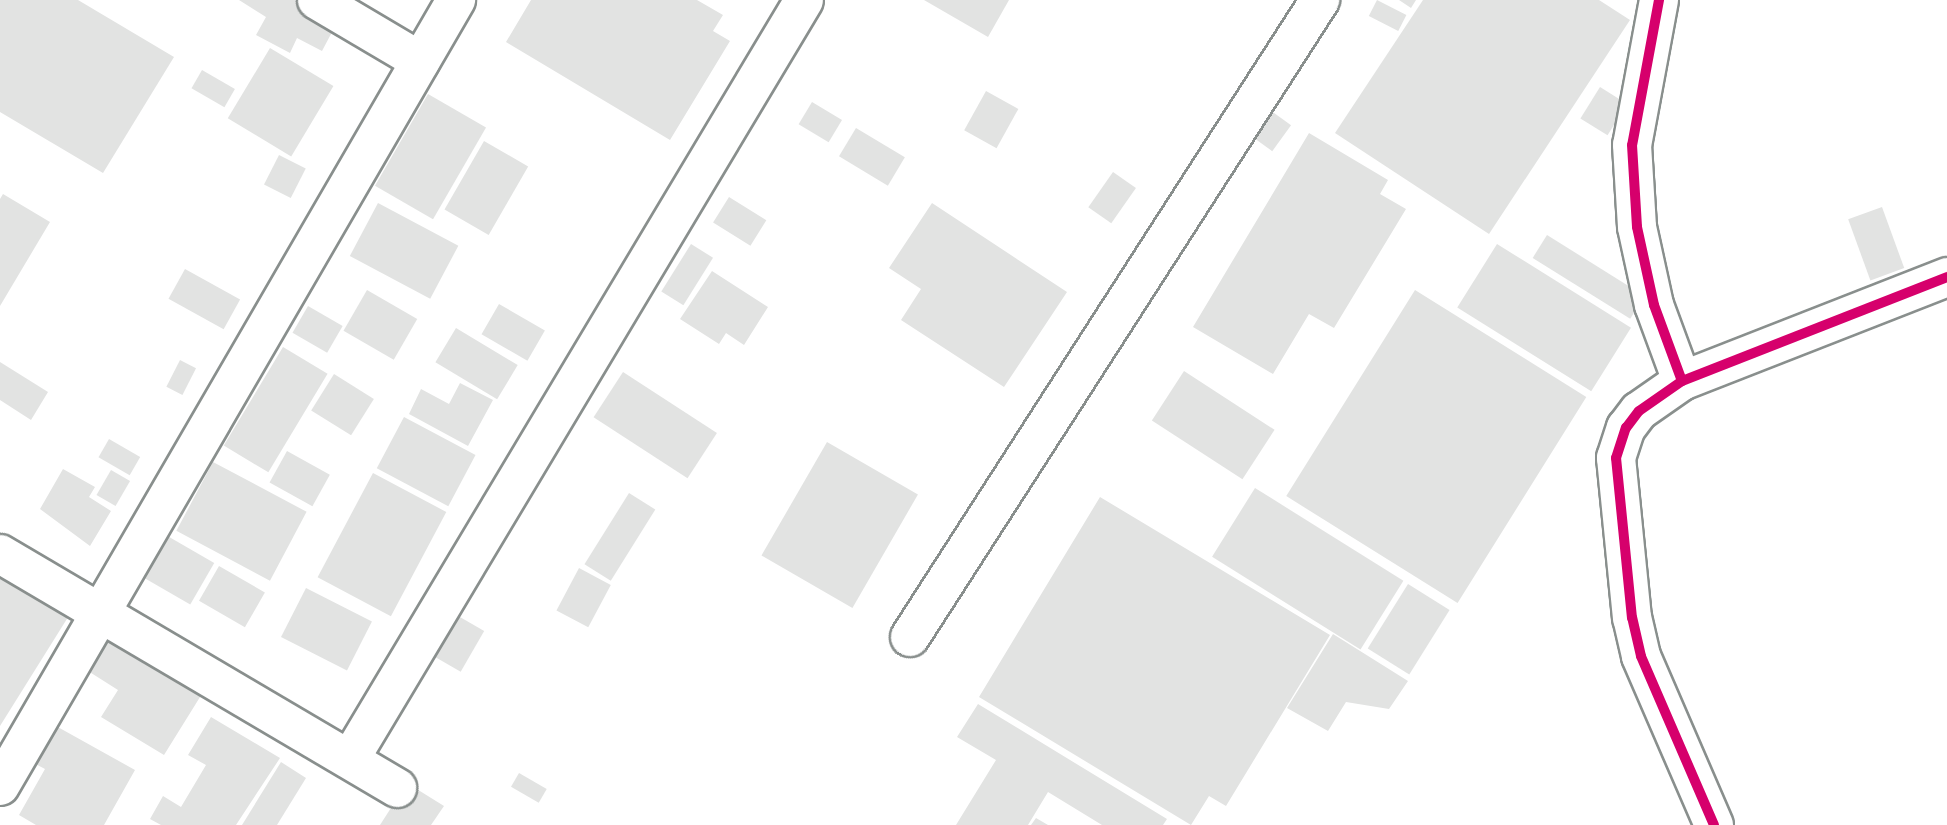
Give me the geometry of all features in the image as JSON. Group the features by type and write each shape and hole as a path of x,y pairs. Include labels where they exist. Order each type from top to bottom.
{"street":[{"path":"317,0 420,61"},
{"path":"0,786 456,0"},
{"path":"350,759 804,0"},
{"path":"910,636 1320,0"},
{"path":"1659,0 1632,145 1637,227 1651,292 1682,381"},
{"path":"1714,825 1641,656 1620,512 1616,458 1626,428 1639,411 1682,381 1947,277"},
{"path":"0,554 99,615 397,788"}],"building":[{"path":"0,0 78,0 174,57 103,173 0,112"},
{"path":"239,0 308,0 340,17 322,51 297,38 290,53 256,35 266,17"},
{"path":"531,0 697,0 723,15 713,31 730,41 670,140 506,42"},
{"path":"924,0 1009,0 988,37"},
{"path":"1377,0 1406,15 1398,31 1369,16"},
{"path":"1399,0 1416,0 1411,8"},
{"path":"1423,0 1599,0 1630,20 1489,234 1335,133"},
{"path":"270,48 333,86 291,156 228,118"},
{"path":"202,70 235,89 224,107 192,88"},
{"path":"1600,87 1627,104 1608,135 1580,118"},
{"path":"986,91 1018,109 997,148 964,130"},
{"path":"428,94 486,128 433,219 375,186"},
{"path":"812,102 842,120 829,142 799,124"},
{"path":"1270,110 1291,125 1272,151 1251,136"},
{"path":"856,128 905,157 888,186 839,156"},
{"path":"1309,133 1388,180 1380,194 1406,209 1334,328 1309,314 1273,374 1193,327"},
{"path":"484,141 528,166 489,235 444,209"},
{"path":"279,155 306,169 291,198 264,184"},
{"path":"1113,172 1136,188 1111,223 1088,207"},
{"path":"3,194 50,222 0,306 0,199"},
{"path":"729,197 766,220 750,246 713,222"},
{"path":"378,203 458,246 430,299 350,256"},
{"path":"932,203 1067,292 1004,387 901,320 921,289 889,268"},
{"path":"1882,207 1904,268 1870,280 1848,219"},
{"path":"1547,235 1645,296 1630,319 1533,258"},
{"path":"691,244 713,258 683,305 661,291"},
{"path":"1497,244 1631,328 1591,391 1457,308"},
{"path":"185,269 240,300 224,329 169,299"},
{"path":"712,271 768,307 744,345 726,333 719,344 680,319"},
{"path":"367,290 417,319 394,360 344,331"},
{"path":"1415,290 1586,397 1458,603 1286,496"},
{"path":"499,304 545,330 527,361 482,334"},
{"path":"308,306 343,326 327,353 292,333"},
{"path":"456,328 518,365 497,399 435,362"},
{"path":"283,347 328,374 268,472 224,446"},
{"path":"180,360 196,368 182,395 166,387"},
{"path":"0,362 48,392 31,420 0,400"},
{"path":"1184,371 1275,430 1242,479 1152,420"},
{"path":"623,372 717,433 688,478 594,417"},
{"path":"334,374 374,399 351,435 311,410"},
{"path":"460,383 493,400 468,446 409,414 421,389 449,404"},
{"path":"404,417 476,455 448,506 377,468"},
{"path":"109,439 140,457 130,475 98,457"},
{"path":"827,442 918,495 852,608 762,555"},
{"path":"287,451 330,475 312,506 270,482"},
{"path":"213,462 307,512 270,581 176,531"},
{"path":"63,469 95,487 89,497 111,511 90,546 40,509"},
{"path":"111,470 130,481 116,506 96,495"},
{"path":"373,473 446,512 391,616 318,577"},
{"path":"1255,488 1403,581 1360,649 1212,557"},
{"path":"629,493 655,509 611,581 584,564"},
{"path":"1100,497 1330,635 1226,806 1209,796 1191,825 979,697"},
{"path":"164,534 214,563 190,605 140,576"},
{"path":"0,560 75,606 0,726"},
{"path":"219,566 265,592 245,627 199,601"},
{"path":"579,568 611,585 588,627 556,610"},
{"path":"1408,584 1450,610 1409,674 1368,648"},
{"path":"306,588 372,622 347,671 281,637"},
{"path":"453,613 484,631 461,672 430,654"},
{"path":"112,633 205,689 164,755 101,717 118,690 88,671"},
{"path":"1333,634 1408,681 1389,709 1346,702 1328,731 1287,708"},
{"path":"978,704 1167,819 1163,825 1102,825 1048,792 1028,825 956,825 996,760 957,737"},
{"path":"211,717 280,758 236,825 161,825 150,819 163,796 181,807 206,765 188,755"},
{"path":"47,721 135,770 104,825 36,825 19,815 45,769 26,759"},
{"path":"281,762 306,778 277,825 242,825"},
{"path":"519,773 547,789 539,803 511,787"},
{"path":"407,783 444,806 431,825 380,825"},
{"path":"1036,818 1048,825 1031,825"}],"cycle path":[{"path":"1659,0 1632,145 1637,227 1654,305 1682,381"},
{"path":"1714,825 1641,656 1632,618 1616,458 1626,428 1639,411 1682,381 1947,277"}]}
